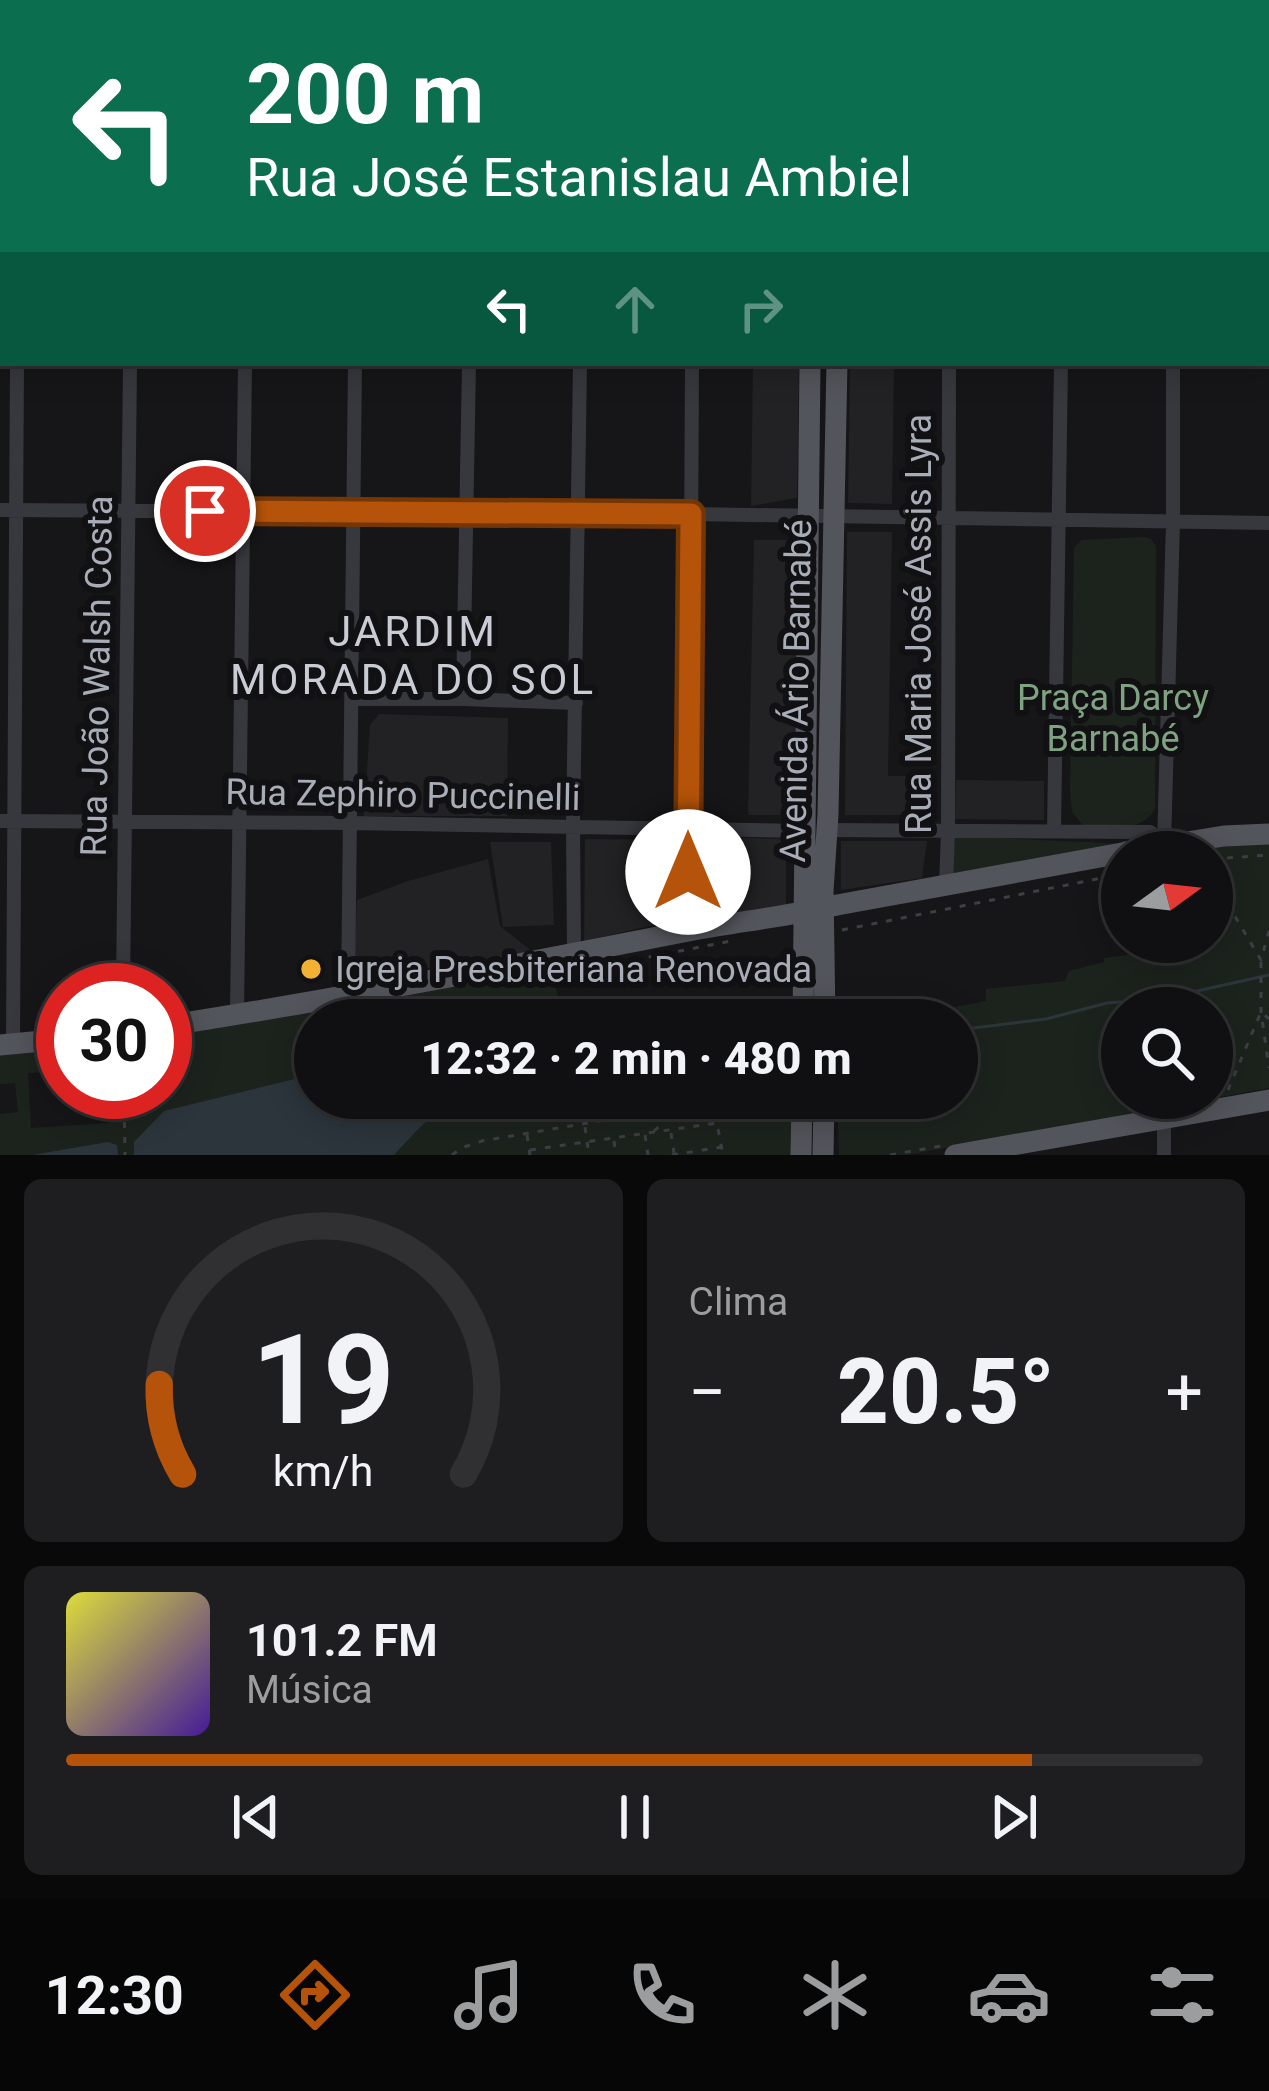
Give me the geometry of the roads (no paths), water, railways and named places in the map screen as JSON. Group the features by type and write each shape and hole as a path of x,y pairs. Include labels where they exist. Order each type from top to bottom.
{"main road":[{"name":"Avenida Ário Barnabé","path":"810,366 807,518 816,831"},
{"name":"Avenida Ário Barnabé","path":"805,999 814,910 837,366"},
{"path":"1233,837 1269,834"},
{"path":"192,1022 1101,856"},
{"name":"Avenida Ário Barnabé","path":"814,910 823,999"},
{"path":"6,1045 36,1042"},
{"path":"955,1155 1051,1147 1269,1100"},
{"path":"801,1155 802,1119"},
{"path":"823,1155 824,1119"}],"street":[{"path":"6,1045 8,510 17,366"},
{"name":"Rua João Walsh Costa","path":"123,963 130,366"},
{"path":"237,1015 245,366"},
{"path":"348,994 355,366"},
{"path":"464,699 469,366"},
{"path":"574,954 580,366"},
{"path":"689,931 692,366"},
{"name":"Rua Maria José Assis Lyra","path":"946,886 949,366"},
{"path":"1054,831 1061,366"},
{"path":"1164,831 1173,366"},
{"path":"8,510 1269,523"},
{"path":"353,699 577,703"},
{"name":"Rua Zephiro Puccinelli","path":"8,821 1101,831"},
{"path":"1164,1120 1164,1155"}],"waterway":[{"path":"978,1027 1046,1019 1107,1003 1161,999 1269,975"}],"place":[{"name":"Igreja Presbiteriana Renovada","path":"311,969"}],"district":[{"name":"JARDIM MORADA DO SOL","path":"413,655"}],"park label":[{"name":"Praça Darcy Barnabé","path":"1113,718"}]}
